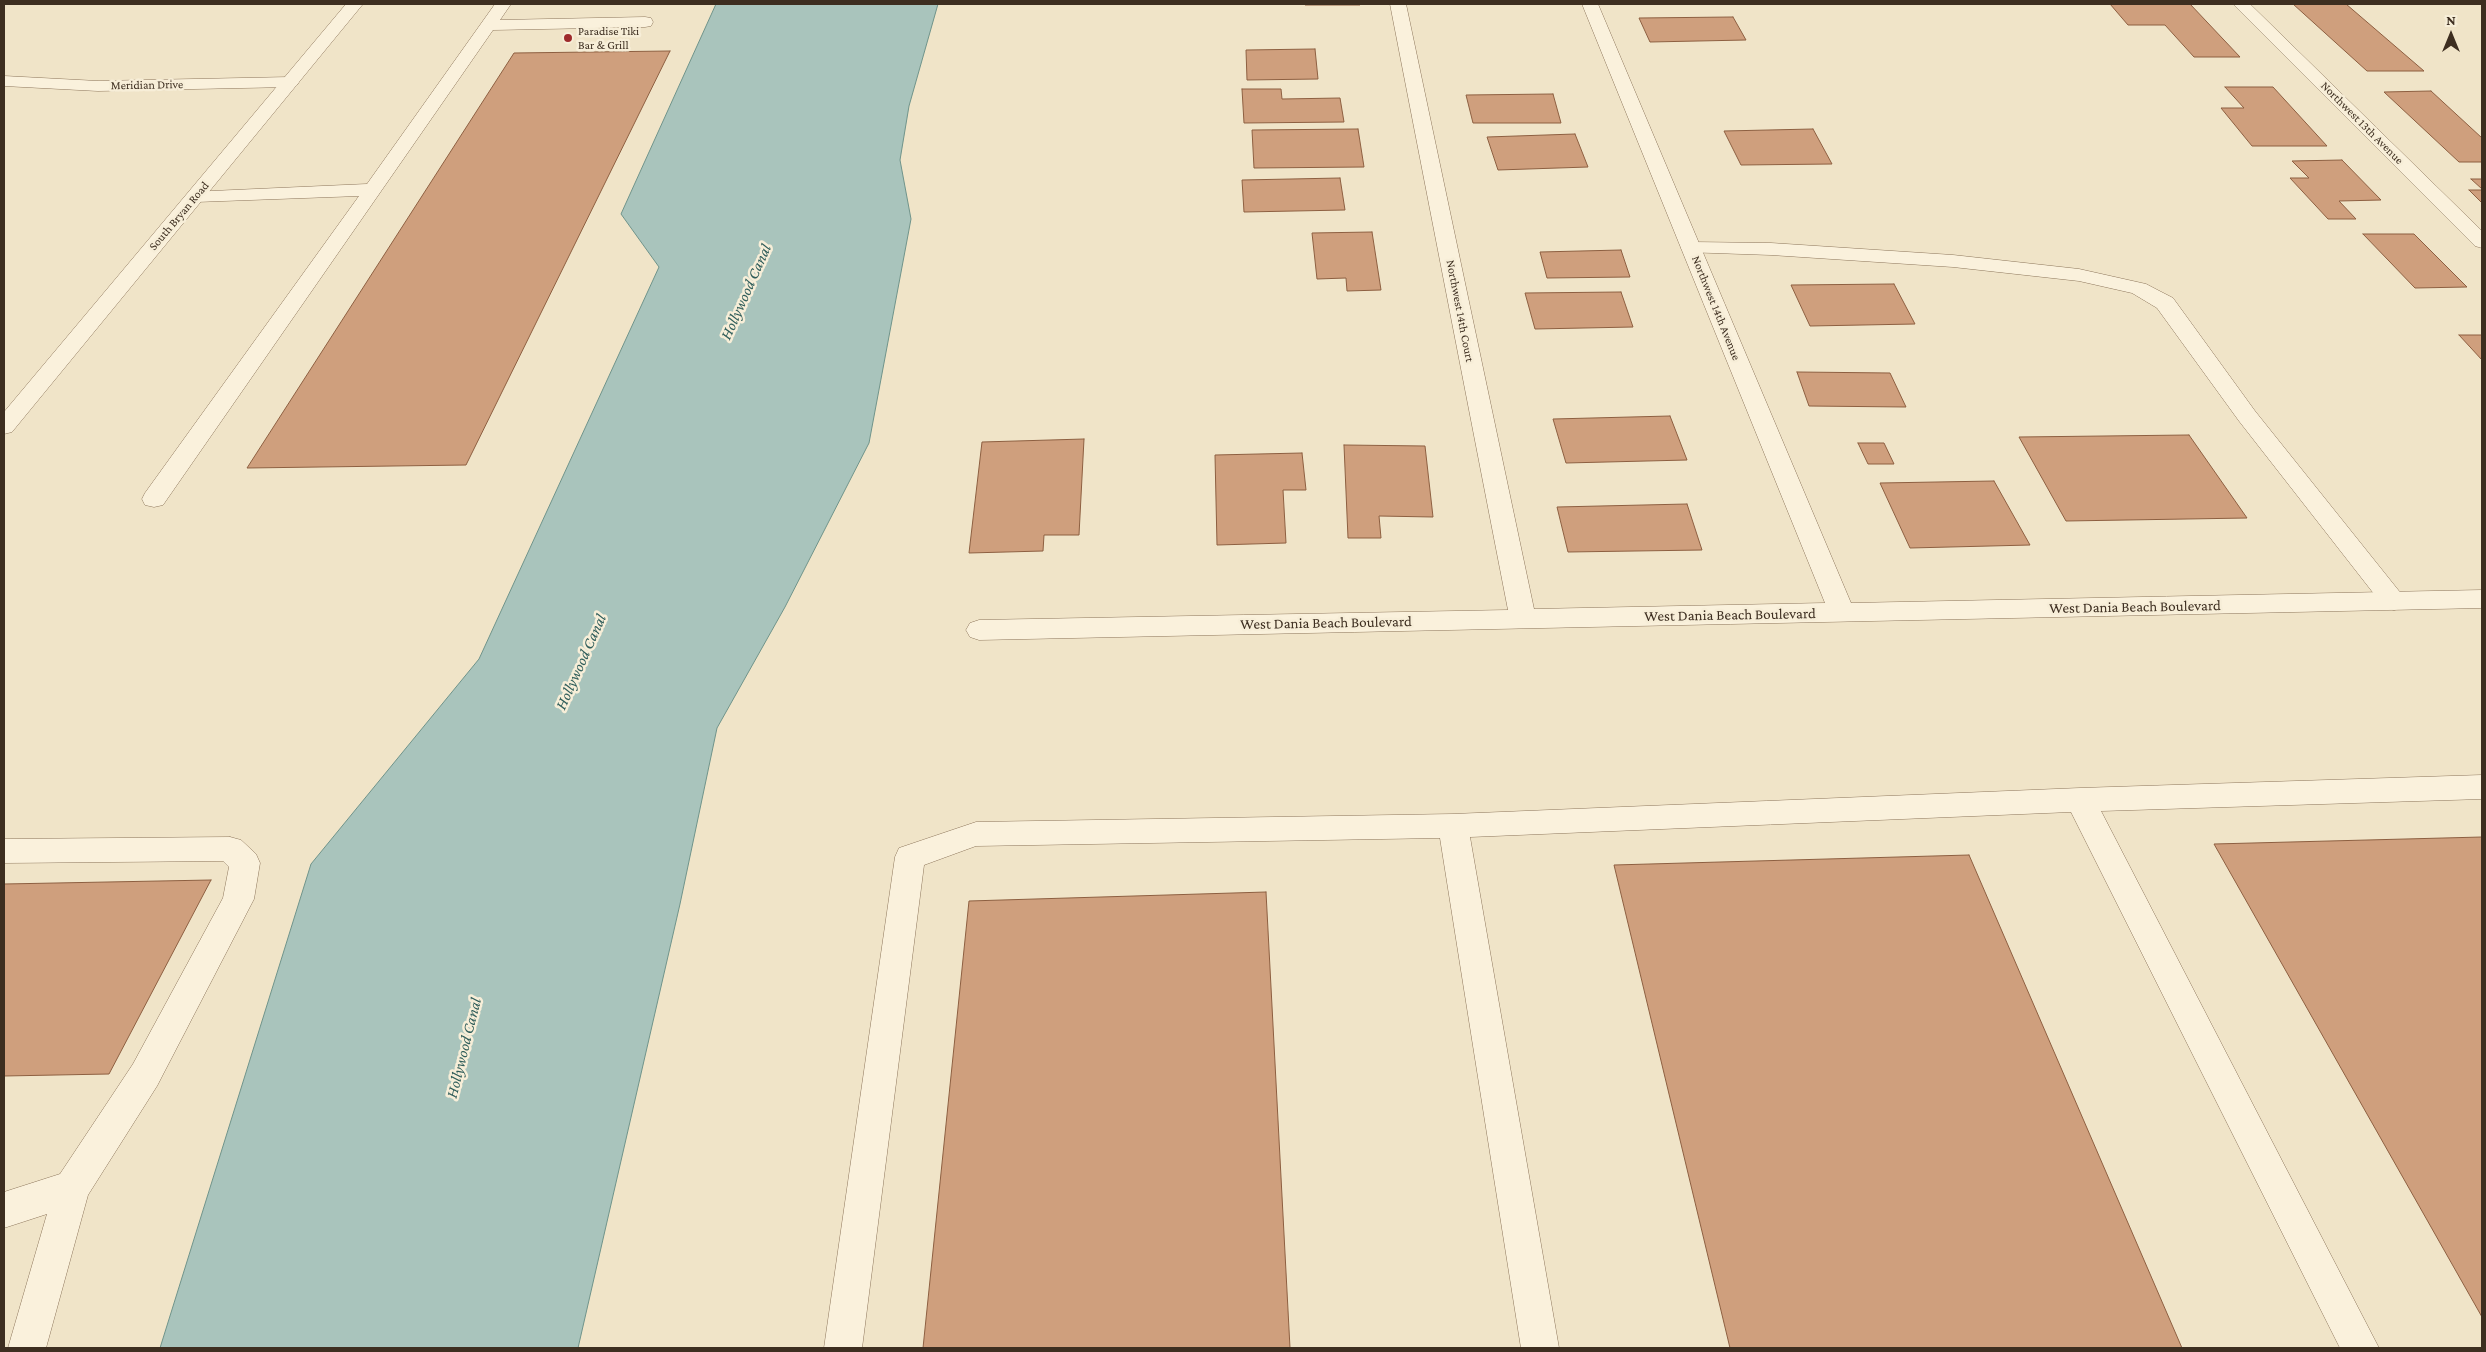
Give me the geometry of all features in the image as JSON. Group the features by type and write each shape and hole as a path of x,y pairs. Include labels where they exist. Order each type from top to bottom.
{"street":[{"name":"South Bryan Road","path":"4,427 355,4"},
{"path":"154,499 503,4"},
{"name":"Northwest 14th Court","path":"1398,4 1523,619"},
{"name":"Northwest 14th Avenue","path":"1590,4 1842,612"},
{"name":"Northwest 13th Avenue","path":"2241,4 2482,242"},
{"path":"489,25 645,22"},
{"name":"Meridian Drive","path":"4,82 98,86 290,82"},
{"path":"196,196 373,190"},
{"path":"1691,248 1772,249 1953,261 2079,275 2139,288 2165,303 2246,416 2394,602"},
{"name":"West Dania Beach Boulevard","path":"979,630 2482,600"},
{"path":"843,1348 910,857 976,834 1452,826 2080,800 2482,787"},
{"path":"2080,800 2360,1348"},
{"path":"1452,826 1540,1348"},
{"path":"4,851 230,849 245,863 238,899 150,1066 72,1188 27,1348"},
{"path":"4,1210 72,1188"}],"water":[{"name":"Hollywood Canal","path":"716,4 938,4 909,106 900,160 911,219 869,443 785,607 717,728 680,904 578,1348 160,1348 311,864 479,659 659,267 621,214"}],"building":[{"path":"1360,4 1360,5 1305,5"},
{"path":"2110,4 2190,4 2240,57 2194,57 2165,25 2128,25"},
{"path":"2293,4 2346,4 2424,71 2367,71"},
{"path":"1733,17 1746,40 1650,42 1639,18"},
{"path":"1315,49 1318,79 1247,80 1246,50"},
{"path":"670,51 466,465 247,468 514,53"},
{"path":"2225,87 2273,87 2327,146 2252,146 2221,108 2244,108"},
{"path":"1242,89 1281,89 1282,99 1340,98 1344,122 1244,123"},
{"path":"2431,91 2482,138 2482,162 2459,162 2384,92"},
{"path":"1553,94 1561,123 1473,123 1466,95"},
{"path":"1358,129 1364,167 1254,168 1252,130"},
{"path":"1813,129 1832,164 1741,165 1724,131"},
{"path":"1575,134 1588,167 1498,170 1487,137"},
{"path":"2342,160 2381,200 2339,201 2356,219 2328,219 2290,178 2309,178 2292,161"},
{"path":"1340,178 1345,210 1244,212 1242,180"},
{"path":"2471,179 2482,179 2482,189"},
{"path":"2469,190 2482,190 2482,203"},
{"path":"1372,232 1381,290 1347,291 1346,278 1317,279 1312,233"},
{"path":"2363,234 2414,234 2467,287 2415,288"},
{"path":"1621,250 1630,277 1547,278 1540,252"},
{"path":"1894,284 1915,324 1810,326 1791,285"},
{"path":"1621,292 1633,327 1535,329 1525,293"},
{"path":"2459,335 2482,335 2482,360"},
{"path":"1797,372 1890,373 1906,407 1809,406"},
{"path":"1670,416 1687,460 1566,463 1553,419"},
{"path":"2189,435 2247,518 2066,521 2019,437"},
{"path":"1084,439 1079,535 1044,535 1043,551 969,553 982,442"},
{"path":"1858,443 1884,443 1894,464 1868,464"},
{"path":"1344,445 1425,446 1433,517 1379,516 1381,538 1348,538"},
{"path":"1302,453 1306,490 1283,490 1286,543 1217,545 1215,455"},
{"path":"1994,481 2030,545 1910,548 1880,483"},
{"path":"1687,504 1702,550 1568,552 1557,507"},
{"path":"2482,837 2482,1317 2214,844"},
{"path":"1969,855 2182,1348 1730,1348 1614,865"},
{"path":"211,880 109,1074 4,1076 4,884"},
{"path":"1266,892 1290,1348 923,1348 969,901"}],"place":[{"name":"Paradise Tiki Bar & Grill","path":"568,38"}]}
